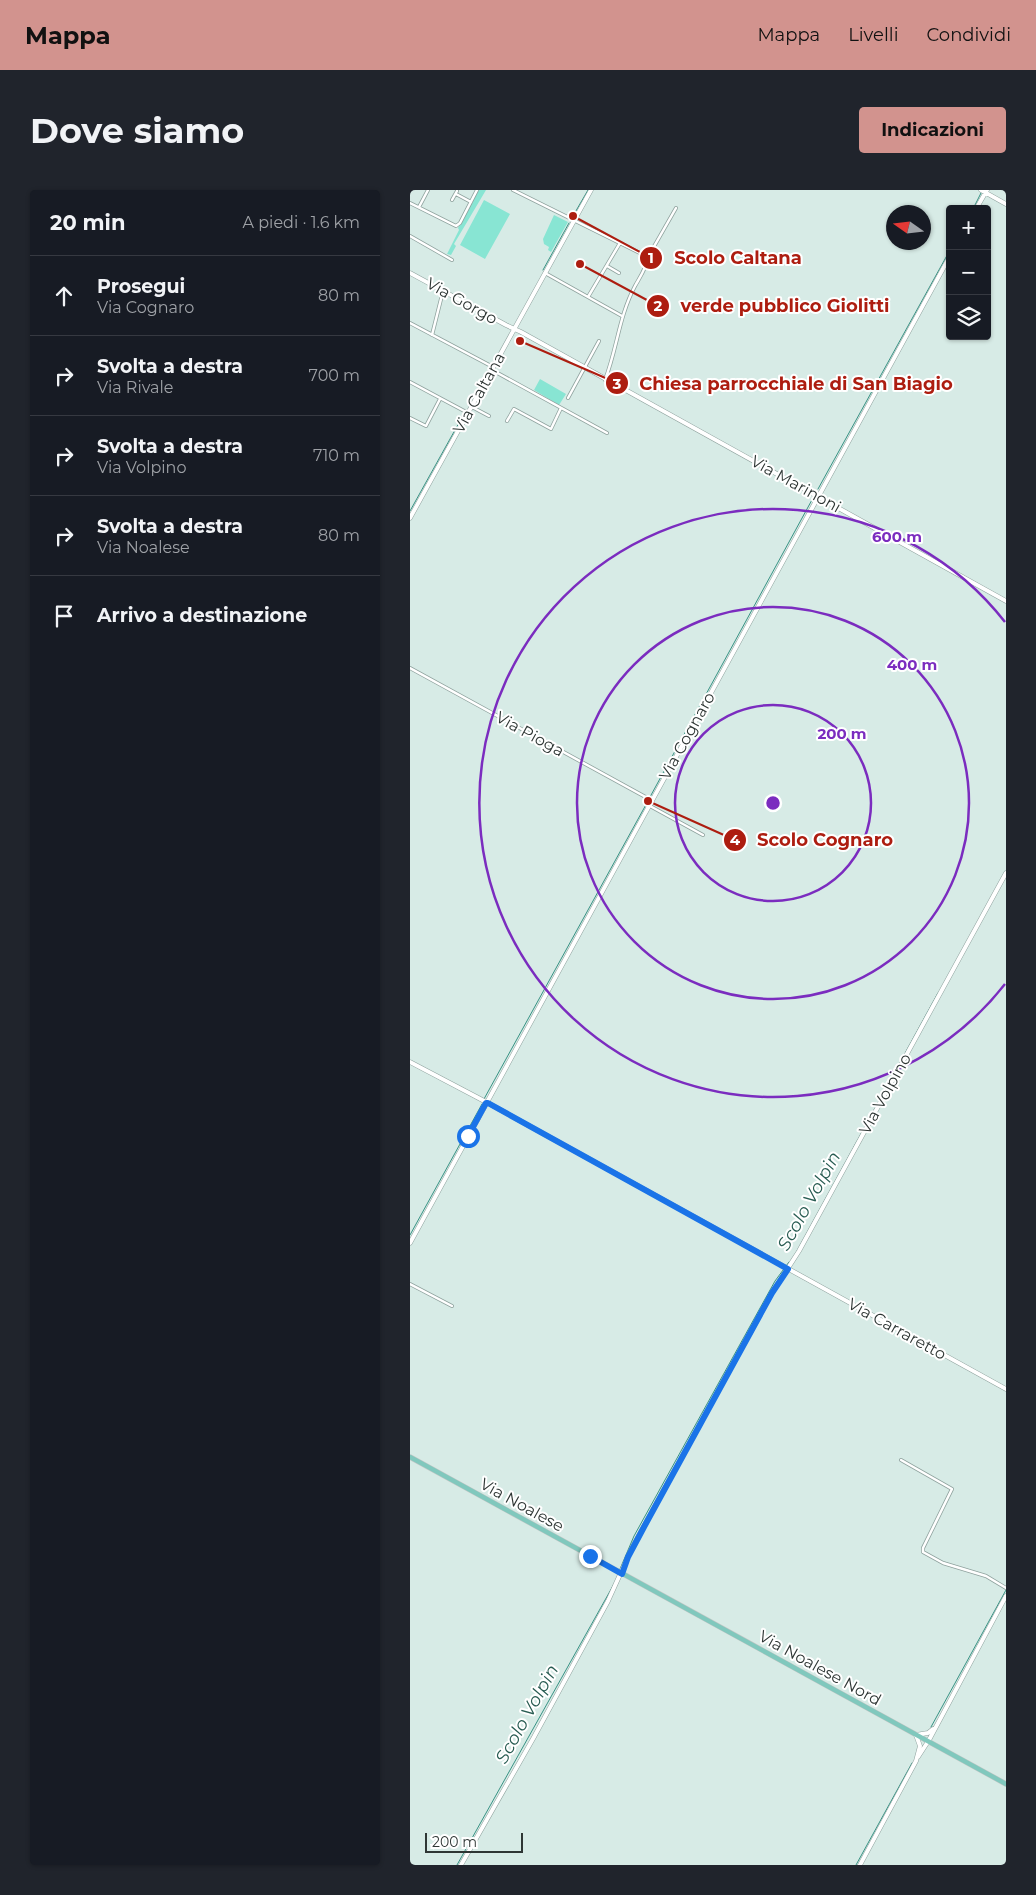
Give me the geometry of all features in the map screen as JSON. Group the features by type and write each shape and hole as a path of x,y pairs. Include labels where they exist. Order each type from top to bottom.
{"main road":[{"name":"Via Noalese","path":"410,1457 622,1574"},
{"name":"Via Noalese Nord","path":"622,1574 1006,1784"}],"street":[{"path":"419,207 428,190"},
{"path":"410,202 456,226 460,224 477,190"},
{"path":"513,190 648,258"},
{"name":"Via Caltana","path":"410,518 591,190"},
{"path":"981,190 986,191 1006,204"},
{"path":"978,205 986,191"},
{"path":"452,200 456,193 471,202"},
{"path":"605,380 622,316 633,289 676,208"},
{"path":"410,236 452,260"},
{"path":"588,297 620,243"},
{"name":"Via Cognaro","path":"410,1243 946,263"},
{"path":"606,266 619,273"},
{"name":"Via Gorgo","path":"410,273 514,329"},
{"path":"545,273 622,316"},
{"path":"432,335 443,291"},
{"path":"410,323 607,434"},
{"name":"Via Marinoni","path":"514,329 1006,601"},
{"path":"568,398 599,341"},
{"path":"410,382 468,413"},
{"path":"410,418 426,426 440,399"},
{"path":"472,407 489,416"},
{"path":"507,421 514,409 551,429 561,408"},
{"name":"Via Pioga","path":"410,668 651,800"},
{"path":"648,805 703,835"},
{"name":"Via Volpino","path":"461,1865 535,1735 622,1574 632,1548 648,1518 786,1268 799,1251 1006,873"},
{"name":"Via Carraretto","path":"410,1062 1006,1388"},
{"path":"410,1284 452,1306"},
{"path":"901,1460 952,1489 923,1548 924,1552 943,1563 986,1576 1006,1587"},
{"path":"860,1865 1006,1596"},
{"path":"918,1756 920,1746 916,1735 928,1733 934,1728"},
{"path":"920,1746 927,1741 928,1733"}],"green space":[{"path":"479,190 486,190 454,244 456,246 451,255 447,254 459,230 458,228"},
{"path":"484,200 510,214 485,259 460,245"},
{"path":"554,215 568,222 551,252 548,250 549,247 544,244 543,239"},
{"path":"540,379 566,394 559,405 534,390"}],"waterway":[{"path":"573,216 588,190"},
{"path":"975,205 981,193"},
{"path":"543,270 569,223"},
{"path":"818,489 946,257"},
{"path":"410,511 460,421"},
{"path":"650,797 813,498"},
{"path":"484,1099 648,801"},
{"name":"Scolo Volpin","path":"796,1253 938,993"},
{"path":"410,1235 482,1104"},
{"name":"Scolo Volpin","path":"620,1569 634,1536 775,1281 789,1262"},
{"name":"Scolo Volpin","path":"457,1865 614,1584"},
{"path":"931,1727 1006,1590"},
{"path":"856,1865 912,1763"}],"place":[{"name":"Scolo Caltana","path":"573,216"},
{"name":"verde pubblico Giolitti","path":"580,264"},
{"name":"Chiesa parrocchiale di San Biagio","path":"520,341"},
{"name":"Scolo Cognaro","path":"648,801"}],"route":[{"path":"468,1136 486,1103 488,1103 788,1269 782,1275 632,1548 622,1574 590,1556"}]}
